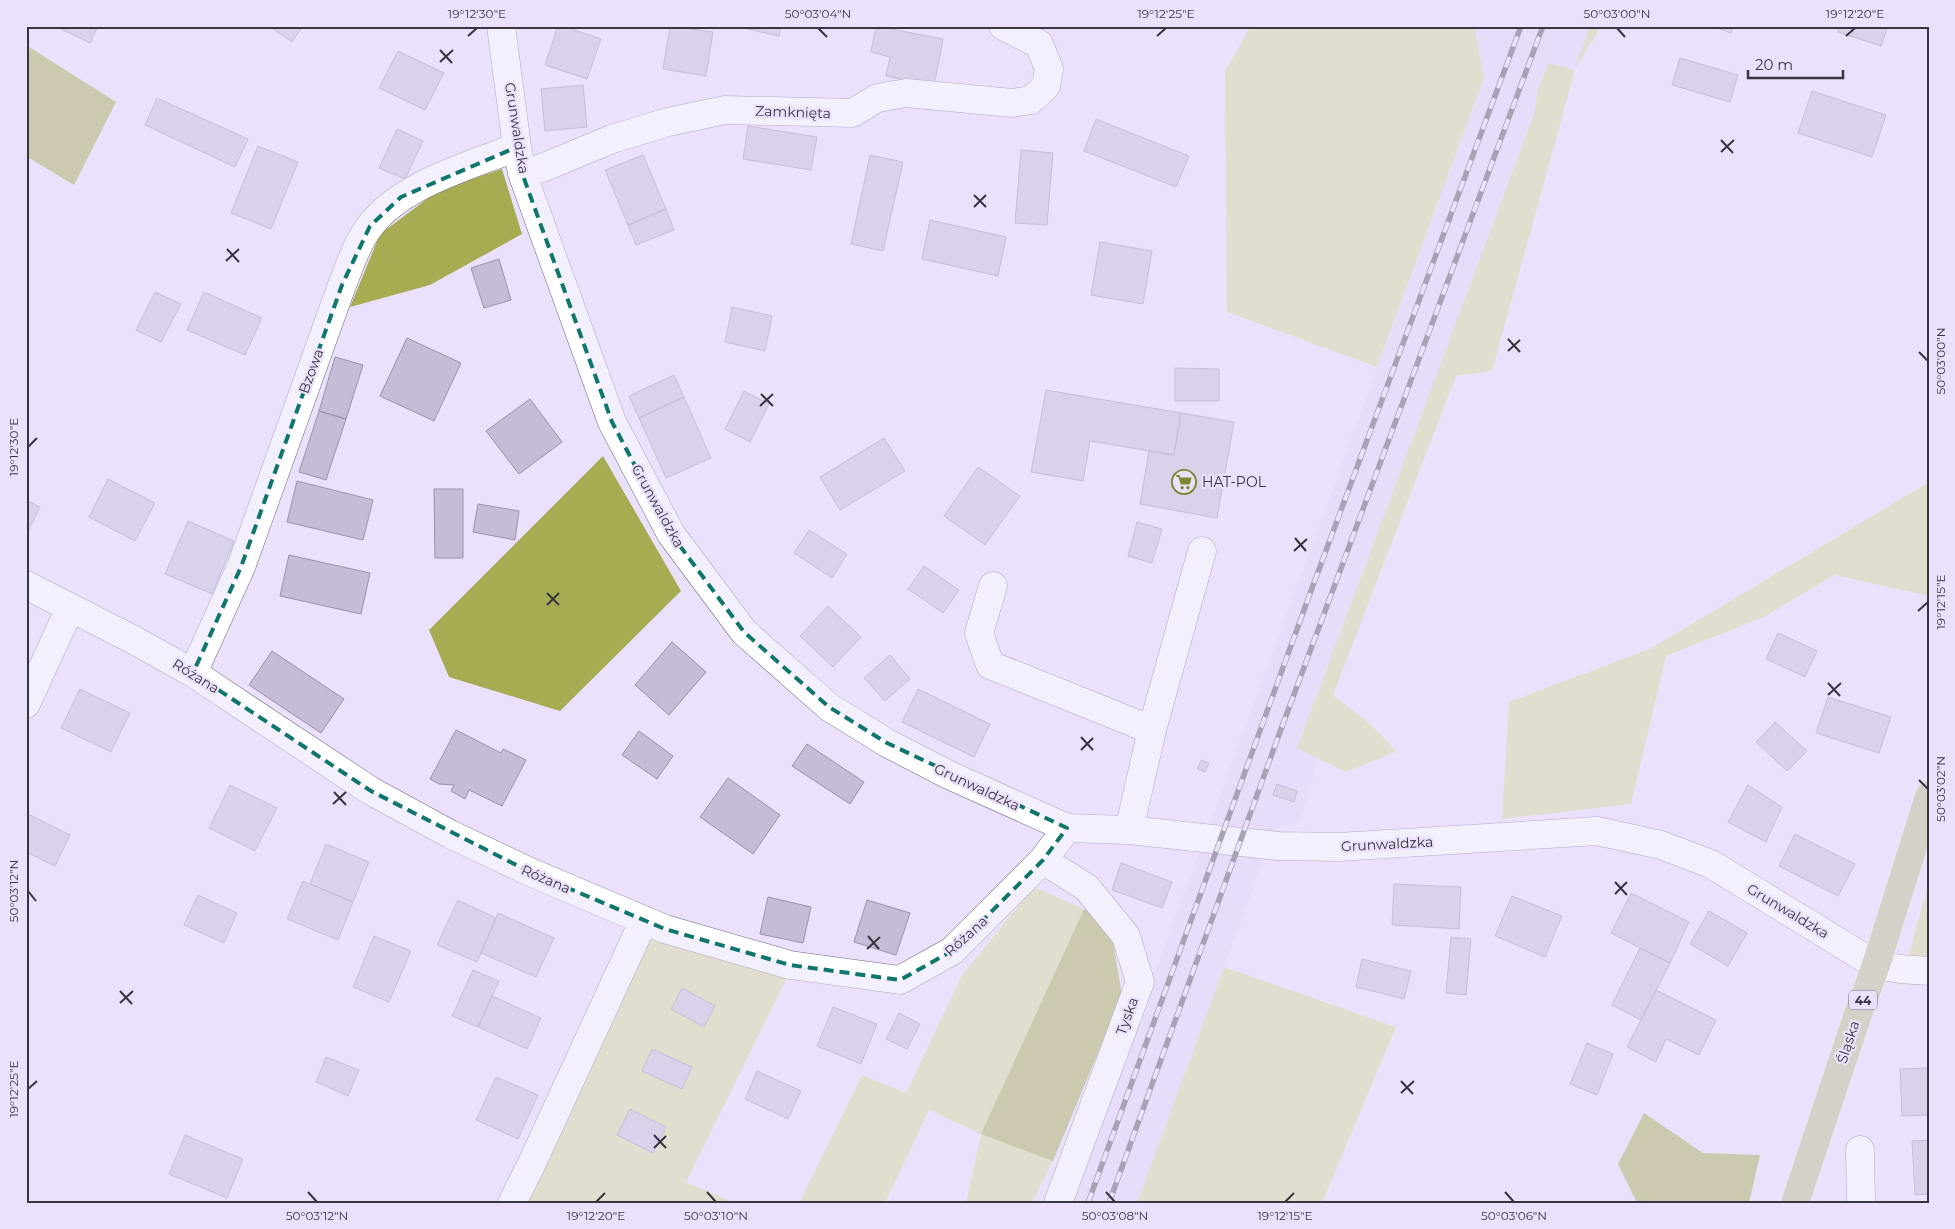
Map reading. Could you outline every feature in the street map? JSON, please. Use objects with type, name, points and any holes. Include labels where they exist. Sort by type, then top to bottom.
[{"type":"main road","name":"Śląska","points":[[1795,1203],[1856,1017],[1876,966],[1929,796]]},
{"type":"street","name":"Grunwaldzka","points":[[501,26],[516,147],[522,173],[612,422],[671,534],[744,632],[829,707],[887,743],[949,775],[1067,828],[1129,830],[1278,846],[1339,847],[1597,831],[1661,845],[1711,864],[1876,966]]},
{"type":"street","name":"Zamknięta","points":[[522,173],[542,168],[612,139],[668,122],[725,110],[853,114],[877,98],[906,93],[1012,103],[1031,100],[1046,86],[1049,69],[1039,44],[1002,26]]},
{"type":"street","name":"Bzowa","points":[[193,673],[242,568],[342,285],[355,253],[370,226],[401,197],[431,181],[516,147]]},
{"type":"street","points":[[1129,830],[1152,730],[1202,551]]},
{"type":"street","name":"Różana","points":[[26,585],[193,673],[371,791],[434,826],[530,872],[665,929],[790,965],[900,980],[952,952],[1043,860],[1067,828]]},
{"type":"street","points":[[993,586],[979,633],[990,665],[1152,730]]},
{"type":"street","points":[[26,704],[70,608]]},
{"type":"street","name":"Tyska","points":[[1043,860],[1087,888],[1126,936],[1140,982],[1058,1203]]},
{"type":"street","points":[[512,1203],[644,920]]},
{"type":"street","points":[[1876,966],[1929,971]]},
{"type":"street","points":[[1860,1150],[1860,1203]]},
{"type":"highlighted area","points":[[517,147],[522,173],[612,422],[671,534],[744,632],[829,707],[887,743],[1067,828],[1043,860],[952,951],[900,980],[790,965],[665,929],[530,872],[371,791],[193,673],[241,567],[342,285],[370,226],[401,197]]},
{"type":"shaded area","points":[[1477,26],[1590,26],[1575,70],[1548,64],[1538,90],[1534,113],[1297,748],[1318,758],[1300,823],[1276,826],[1137,1203],[1070,1203],[1484,78],[1475,30]]},
{"type":"green space","points":[[1251,26],[1477,26],[1475,30],[1484,78],[1377,367],[1227,312],[1225,71]]},
{"type":"green space","points":[[1590,26],[1601,26],[1575,70]]},
{"type":"green space","points":[[26,45],[116,102],[74,185],[26,156]]},
{"type":"green space","points":[[1548,63],[1575,70],[1492,371],[1456,376],[1333,695],[1374,728],[1396,752],[1346,772],[1297,748],[1534,114],[1538,90]]},
{"type":"green space","points":[[502,169],[522,234],[430,285],[350,307],[380,234],[439,190]]},
{"type":"green space","points":[[603,456],[681,591],[560,711],[449,677],[429,630]]},
{"type":"green space","points":[[1929,482],[1929,596],[1835,575],[1762,618],[1666,656],[1631,804],[1502,819],[1509,702],[1650,649]]},
{"type":"green space","points":[[1929,882],[1929,983],[1900,985]]},
{"type":"green space","points":[[1034,887],[1084,909],[982,1133],[1053,1161],[1032,1203],[966,1203],[981,1134],[929,1110],[885,1203],[799,1203],[862,1075],[906,1093],[962,975]]},
{"type":"green space","points":[[1084,909],[1103,918],[1113,941],[1122,995],[1053,1161],[981,1134]]},
{"type":"green space","points":[[647,938],[787,978],[686,1182],[735,1203],[517,1203]]},
{"type":"green space","points":[[1224,967],[1396,1027],[1322,1203],[1137,1203]]},
{"type":"green space","points":[[1644,1113],[1703,1153],[1760,1155],[1749,1203],[1637,1203],[1618,1164]]},
{"type":"building","points":[[55,26],[98,26],[90,43]]},
{"type":"building","points":[[269,26],[303,26],[292,42]]},
{"type":"building","points":[[558,26],[601,39],[587,79],[545,65]]},
{"type":"building","points":[[670,26],[713,32],[706,76],[663,69]]},
{"type":"building","points":[[734,26],[781,26],[779,36]]},
{"type":"building","points":[[876,26],[943,39],[934,86],[886,76],[890,57],[871,52]]},
{"type":"building","points":[[1711,26],[1733,26],[1731,33]]},
{"type":"building","points":[[1840,26],[1888,26],[1881,46],[1838,32]]},
{"type":"building","points":[[398,51],[444,73],[425,110],[379,88]]},
{"type":"building","points":[[1680,58],[1738,75],[1730,102],[1672,85]]},
{"type":"building","points":[[583,85],[587,127],[545,131],[541,89]]},
{"type":"building","points":[[1812,91],[1886,115],[1872,157],[1798,133]]},
{"type":"building","points":[[157,98],[248,139],[235,167],[145,125]]},
{"type":"building","points":[[1096,119],[1189,156],[1176,187],[1084,151]]},
{"type":"building","points":[[748,126],[817,137],[811,170],[743,159]]},
{"type":"building","points":[[397,129],[423,141],[405,179],[379,168]]},
{"type":"building","points":[[258,146],[298,162],[271,229],[231,213]]},
{"type":"building","points":[[1021,150],[1053,153],[1047,225],[1015,223]]},
{"type":"building","points":[[643,155],[666,209],[628,225],[605,170]]},
{"type":"building","points":[[870,155],[903,162],[883,251],[851,244]]},
{"type":"building","points":[[666,209],[674,230],[636,245],[628,225]]},
{"type":"building","points":[[930,220],[1006,237],[998,276],[922,259]]},
{"type":"building","points":[[1100,242],[1152,251],[1143,304],[1091,295]]},
{"type":"building","points":[[499,259],[511,300],[484,308],[471,268]]},
{"type":"building","points":[[155,292],[181,304],[161,342],[136,330]]},
{"type":"building","points":[[204,292],[262,318],[245,355],[187,330]]},
{"type":"building","points":[[732,307],[772,316],[765,351],[725,342]]},
{"type":"building","points":[[407,338],[461,363],[434,421],[380,396]]},
{"type":"building","points":[[335,357],[363,365],[346,419],[319,411]]},
{"type":"building","points":[[1175,368],[1219,369],[1219,401],[1175,401]]},
{"type":"building","points":[[674,375],[684,397],[639,418],[629,396]]},
{"type":"building","points":[[1046,390],[1181,413],[1174,455],[1090,441],[1083,481],[1031,472]]},
{"type":"building","points":[[744,391],[769,404],[750,442],[725,429]]},
{"type":"building","points":[[684,397],[711,458],[666,478],[639,418]]},
{"type":"building","points":[[530,399],[562,442],[519,474],[486,431]]},
{"type":"building","points":[[319,411],[346,419],[326,480],[299,472]]},
{"type":"building","points":[[1181,413],[1234,422],[1217,518],[1140,504],[1149,451],[1174,455]]},
{"type":"building","points":[[884,438],[905,471],[840,510],[820,477]]},
{"type":"building","points":[[978,467],[1020,496],[985,545],[944,516]]},
{"type":"building","points":[[108,479],[155,503],[135,541],[89,517]]},
{"type":"building","points":[[297,481],[373,500],[363,540],[287,522]]},
{"type":"building","points":[[434,489],[463,489],[463,558],[435,558]]},
{"type":"building","points":[[26,500],[40,507],[26,535]]},
{"type":"building","points":[[478,504],[519,511],[515,540],[473,532]]},
{"type":"building","points":[[188,521],[234,541],[212,594],[165,574]]},
{"type":"building","points":[[1137,522],[1162,529],[1152,563],[1128,556]]},
{"type":"building","points":[[809,530],[847,554],[832,578],[794,553]]},
{"type":"building","points":[[289,555],[370,573],[361,614],[280,596]]},
{"type":"building","points":[[924,566],[959,590],[943,613],[908,589]]},
{"type":"building","points":[[828,606],[861,637],[833,667],[800,636]]},
{"type":"building","points":[[1778,633],[1817,651],[1805,677],[1766,659]]},
{"type":"building","points":[[672,642],[706,672],[669,715],[635,685]]},
{"type":"building","points":[[272,651],[344,699],[321,733],[249,685]]},
{"type":"building","points":[[890,655],[910,679],[885,701],[864,678]]},
{"type":"building","points":[[80,689],[130,713],[111,752],[61,728]]},
{"type":"building","points":[[918,689],[990,724],[974,757],[902,722]]},
{"type":"building","points":[[1828,697],[1891,717],[1879,753],[1816,733]]},
{"type":"building","points":[[1775,722],[1807,751],[1787,771],[1756,742]]},
{"type":"building","points":[[456,730],[501,753],[503,749],[526,760],[502,806],[469,790],[465,799],[451,791],[454,785],[439,784],[430,779]]},
{"type":"building","points":[[639,731],[673,756],[657,779],[622,755]]},
{"type":"building","points":[[807,744],[864,782],[850,804],[792,766]]},
{"type":"building","points":[[1201,760],[1209,763],[1205,772],[1197,769]]},
{"type":"building","points":[[728,778],[780,815],[753,854],[700,817]]},
{"type":"building","points":[[1277,784],[1297,791],[1294,802],[1273,795]]},
{"type":"building","points":[[230,785],[277,808],[255,851],[209,828]]},
{"type":"building","points":[[1748,785],[1782,807],[1766,842],[1728,822]]},
{"type":"building","points":[[26,813],[70,835],[55,866],[26,852]]},
{"type":"building","points":[[1795,834],[1855,864],[1838,896],[1779,866]]},
{"type":"building","points":[[326,844],[369,862],[353,902],[310,884]]},
{"type":"building","points":[[1121,863],[1172,882],[1162,908],[1112,890]]},
{"type":"building","points":[[303,881],[353,902],[338,940],[287,919]]},
{"type":"building","points":[[1394,884],[1461,887],[1459,929],[1392,925]]},
{"type":"building","points":[[1631,893],[1689,922],[1670,963],[1611,933]]},
{"type":"building","points":[[198,895],[237,913],[224,943],[184,925]]},
{"type":"building","points":[[1512,896],[1562,916],[1545,957],[1495,936]]},
{"type":"building","points":[[768,897],[811,907],[803,943],[760,934]]},
{"type":"building","points":[[458,900],[496,918],[477,962],[437,945]]},
{"type":"building","points":[[867,900],[910,913],[896,955],[854,942]]},
{"type":"building","points":[[1709,911],[1747,933],[1728,966],[1690,944]]},
{"type":"building","points":[[498,913],[554,938],[536,977],[481,953]]},
{"type":"building","points":[[374,936],[411,951],[389,1002],[353,987]]},
{"type":"building","points":[[1451,937],[1471,939],[1466,995],[1446,993]]},
{"type":"building","points":[[1640,948],[1670,963],[1641,1020],[1612,1005]]},
{"type":"building","points":[[1362,959],[1411,971],[1404,999],[1356,987]]},
{"type":"building","points":[[473,970],[499,981],[478,1027],[452,1016]]},
{"type":"building","points":[[682,988],[715,1006],[704,1027],[671,1009]]},
{"type":"building","points":[[1656,990],[1716,1020],[1699,1055],[1666,1039],[1656,1062],[1627,1047]]},
{"type":"building","points":[[492,996],[541,1018],[527,1049],[478,1027]]},
{"type":"building","points":[[833,1007],[877,1024],[861,1064],[817,1046]]},
{"type":"building","points":[[899,1013],[920,1024],[907,1049],[886,1039]]},
{"type":"building","points":[[1587,1043],[1613,1054],[1597,1095],[1570,1084]]},
{"type":"building","points":[[652,1049],[692,1067],[682,1089],[642,1071]]},
{"type":"building","points":[[326,1057],[359,1070],[348,1096],[316,1082]]},
{"type":"building","points":[[1929,1068],[1929,1115],[1902,1116],[1900,1069]]},
{"type":"building","points":[[757,1071],[801,1091],[788,1119],[745,1099]]},
{"type":"building","points":[[496,1077],[538,1095],[518,1139],[476,1120]]},
{"type":"building","points":[[630,1109],[666,1127],[653,1153],[617,1135]]},
{"type":"building","points":[[185,1135],[243,1159],[227,1198],[169,1174]]},
{"type":"building","points":[[1929,1140],[1929,1194],[1915,1195],[1912,1141]]},
{"type":"railway","points":[[1088,1203],[1308,599],[1521,26]]},
{"type":"railway","points":[[1109,1203],[1277,740],[1543,26]]},
{"type":"place","name":"HAT-POL","points":[[1184,482]]}]
